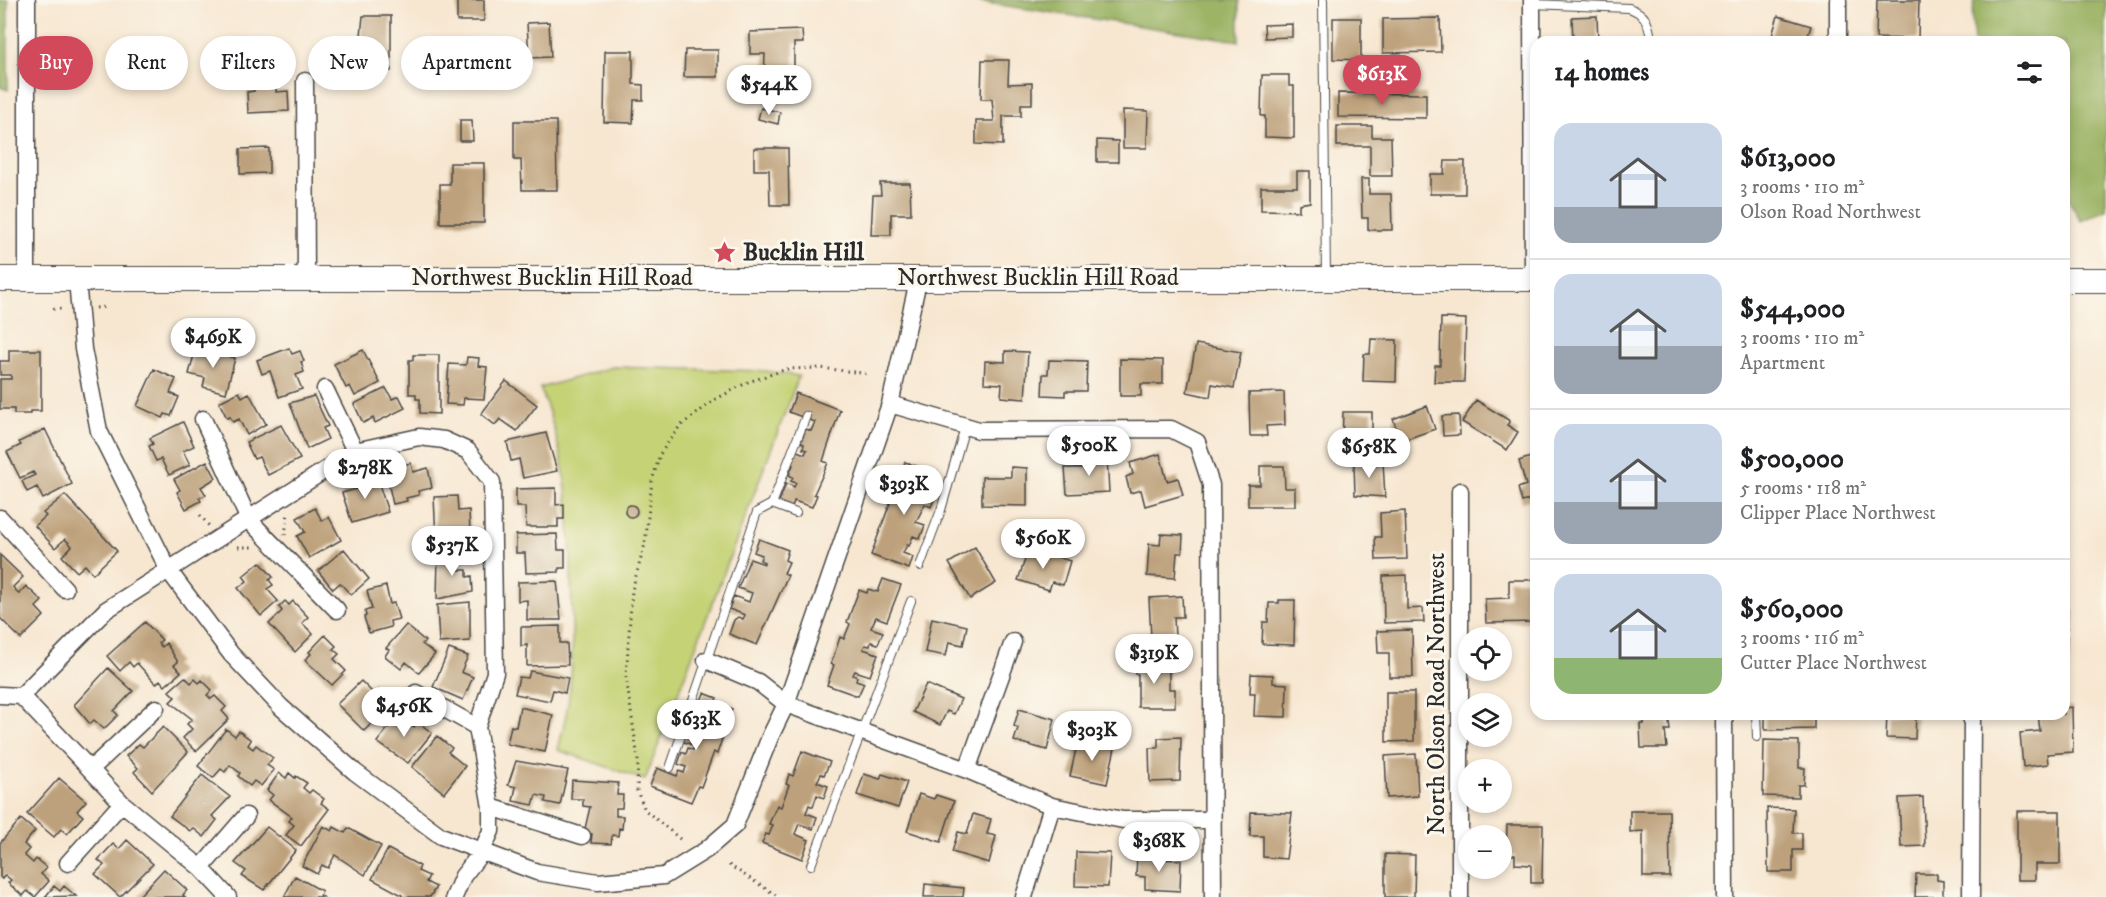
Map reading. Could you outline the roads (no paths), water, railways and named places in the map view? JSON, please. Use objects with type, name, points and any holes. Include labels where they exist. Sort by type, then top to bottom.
[{"type":"main road","name":"Northwest Bucklin Hill Road","points":[[0,279],[306,277],[1530,279]]},
{"type":"main road","points":[[2070,280],[2106,280]]},
{"type":"street","points":[[27,0],[27,279]]},
{"type":"street","points":[[1838,0],[1838,36]]},
{"type":"street","points":[[1532,2],[1532,36]]},
{"type":"street","points":[[305,81],[306,277]]},
{"type":"street","points":[[77,279],[83,349],[99,431],[169,571],[231,654],[281,707],[355,772],[441,836],[537,872],[598,882],[664,876],[706,850],[735,825],[770,737],[786,704],[890,404],[919,277]]},
{"type":"street","points":[[325,388],[355,450]]},
{"type":"street","points":[[890,404],[979,430],[1171,429],[1197,442],[1210,485],[1213,897]]},
{"type":"street","points":[[202,419],[249,520],[337,610]]},
{"type":"street","points":[[21,696],[106,610],[355,450],[419,437],[444,440],[468,451],[492,482],[495,673],[477,727],[491,807],[491,831],[481,852],[463,876],[454,897]]},
{"type":"street","name":"North Olson Road Northwest","points":[[1460,491],[1461,897]]},
{"type":"street","points":[[0,518],[65,589]]},
{"type":"street","points":[[967,770],[1013,642]]},
{"type":"street","points":[[706,660],[758,682],[786,704],[967,770],[1053,806],[1123,820],[1213,820]]},
{"type":"street","points":[[416,693],[477,727]]},
{"type":"street","points":[[0,695],[21,696],[122,803],[201,868],[225,896]]},
{"type":"street","points":[[91,769],[156,708]]},
{"type":"street","points":[[1724,720],[1725,897]]},
{"type":"street","points":[[1971,897],[1972,720]]},
{"type":"street","points":[[68,863],[122,803]]},
{"type":"street","points":[[1024,897],[1053,806]]},
{"type":"street","points":[[491,807],[582,836]]},
{"type":"street","points":[[201,868],[246,816]]},
{"type":"lane","points":[[1323,0],[1326,278]]},
{"type":"lane","points":[[1532,2],[1629,8],[1642,12],[1648,22],[1651,36]]},
{"type":"lane","points":[[670,768],[757,512],[772,504],[806,416]]},
{"type":"lane","points":[[920,566],[941,510],[965,427]]},
{"type":"lane","points":[[772,504],[796,513]]},
{"type":"lane","points":[[811,866],[911,601]]},
{"type":"lane","points":[[1756,720],[1757,737]]},
{"type":"place","name":"Bucklin Hill","points":[[725,252]]}]
